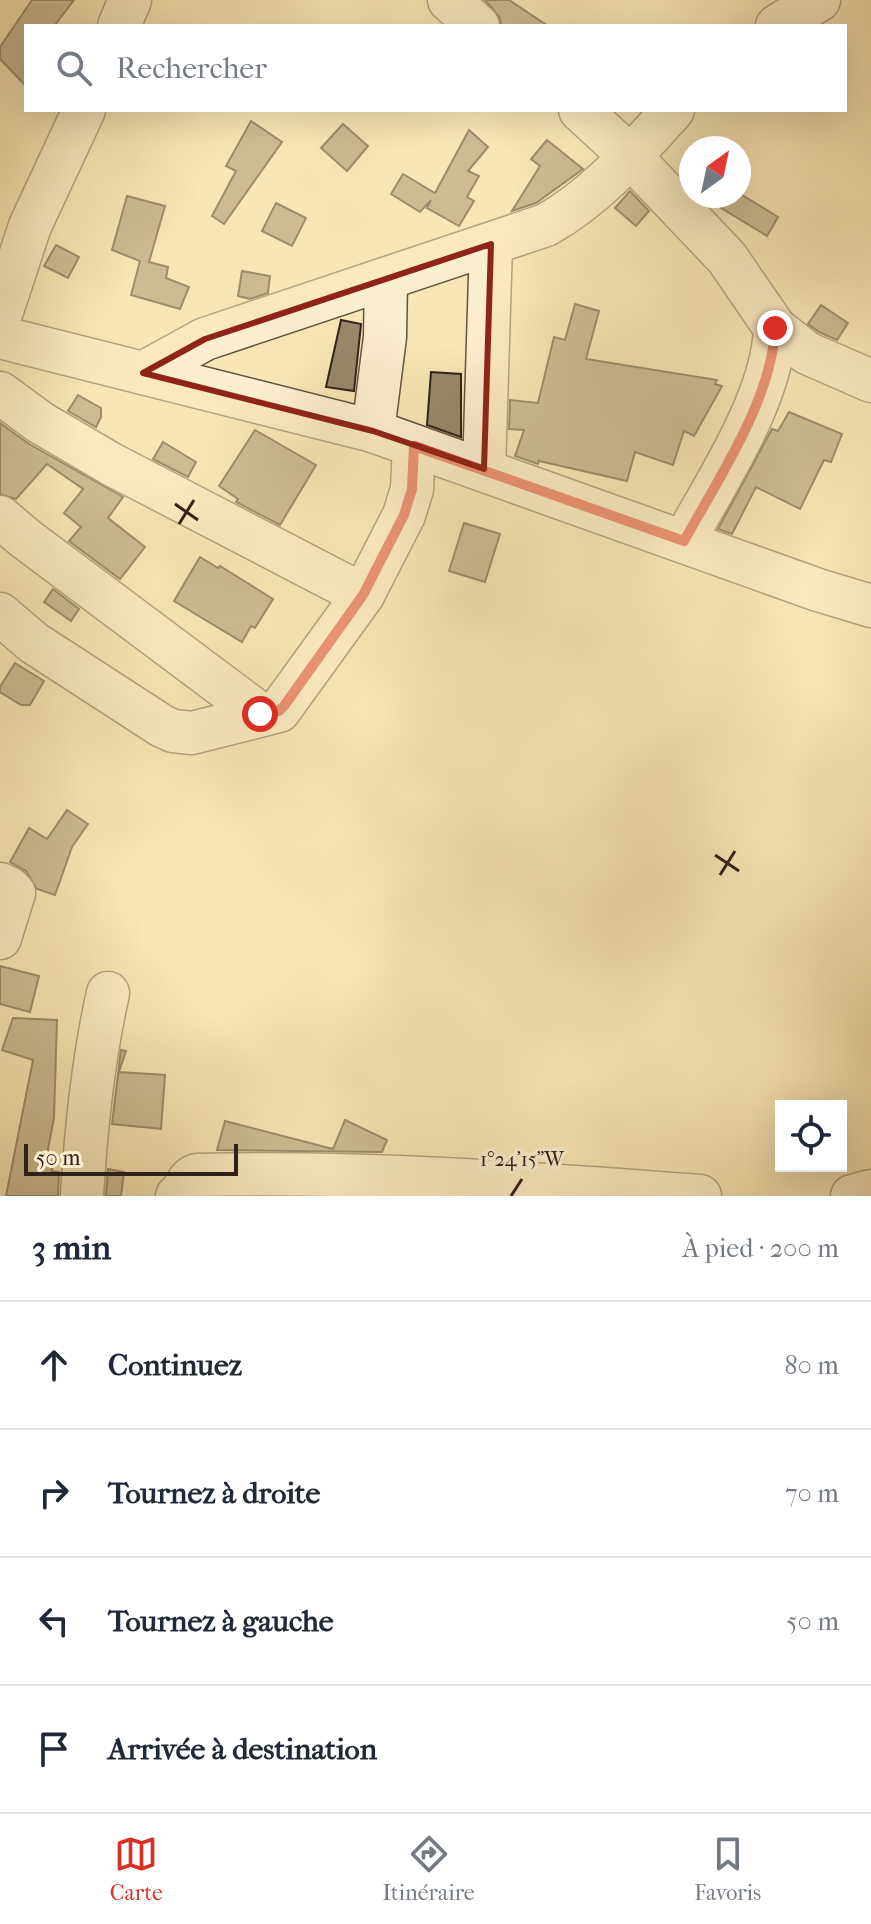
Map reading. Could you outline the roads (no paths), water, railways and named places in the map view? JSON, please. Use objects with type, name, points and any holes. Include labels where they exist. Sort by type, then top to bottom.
[{"type":"street","points":[[120,24],[130,0]]},
{"type":"street","points":[[449,0],[476,24]]},
{"type":"street","points":[[780,24],[819,0]]},
{"type":"street","points":[[0,317],[30,226],[83,112]]},
{"type":"street","points":[[582,112],[631,157],[727,258],[775,328],[807,353],[871,381]]},
{"type":"street","points":[[143,373],[205,339],[546,225],[567,213],[631,157],[671,112]]},
{"type":"street","points":[[484,469],[491,244]]},
{"type":"street","points":[[373,431],[385,337],[386,280]]},
{"type":"street","points":[[684,541],[741,436],[765,382],[775,328]]},
{"type":"street","points":[[0,337],[373,431],[818,590],[871,606]]},
{"type":"street","points":[[0,393],[41,423],[111,464],[363,595]]},
{"type":"street","points":[[0,614],[34,643],[173,731],[192,733],[279,711],[363,595],[404,515],[412,489],[414,446]]},
{"type":"street","points":[[0,517],[260,714]]},
{"type":"street","points":[[0,884],[14,893],[0,938]]},
{"type":"street","points":[[82,1196],[95,1053],[108,993]]},
{"type":"street","points":[[177,1196],[193,1176],[262,1185],[419,1186],[700,1196]]},
{"type":"street","points":[[852,1196],[871,1191]]}]
